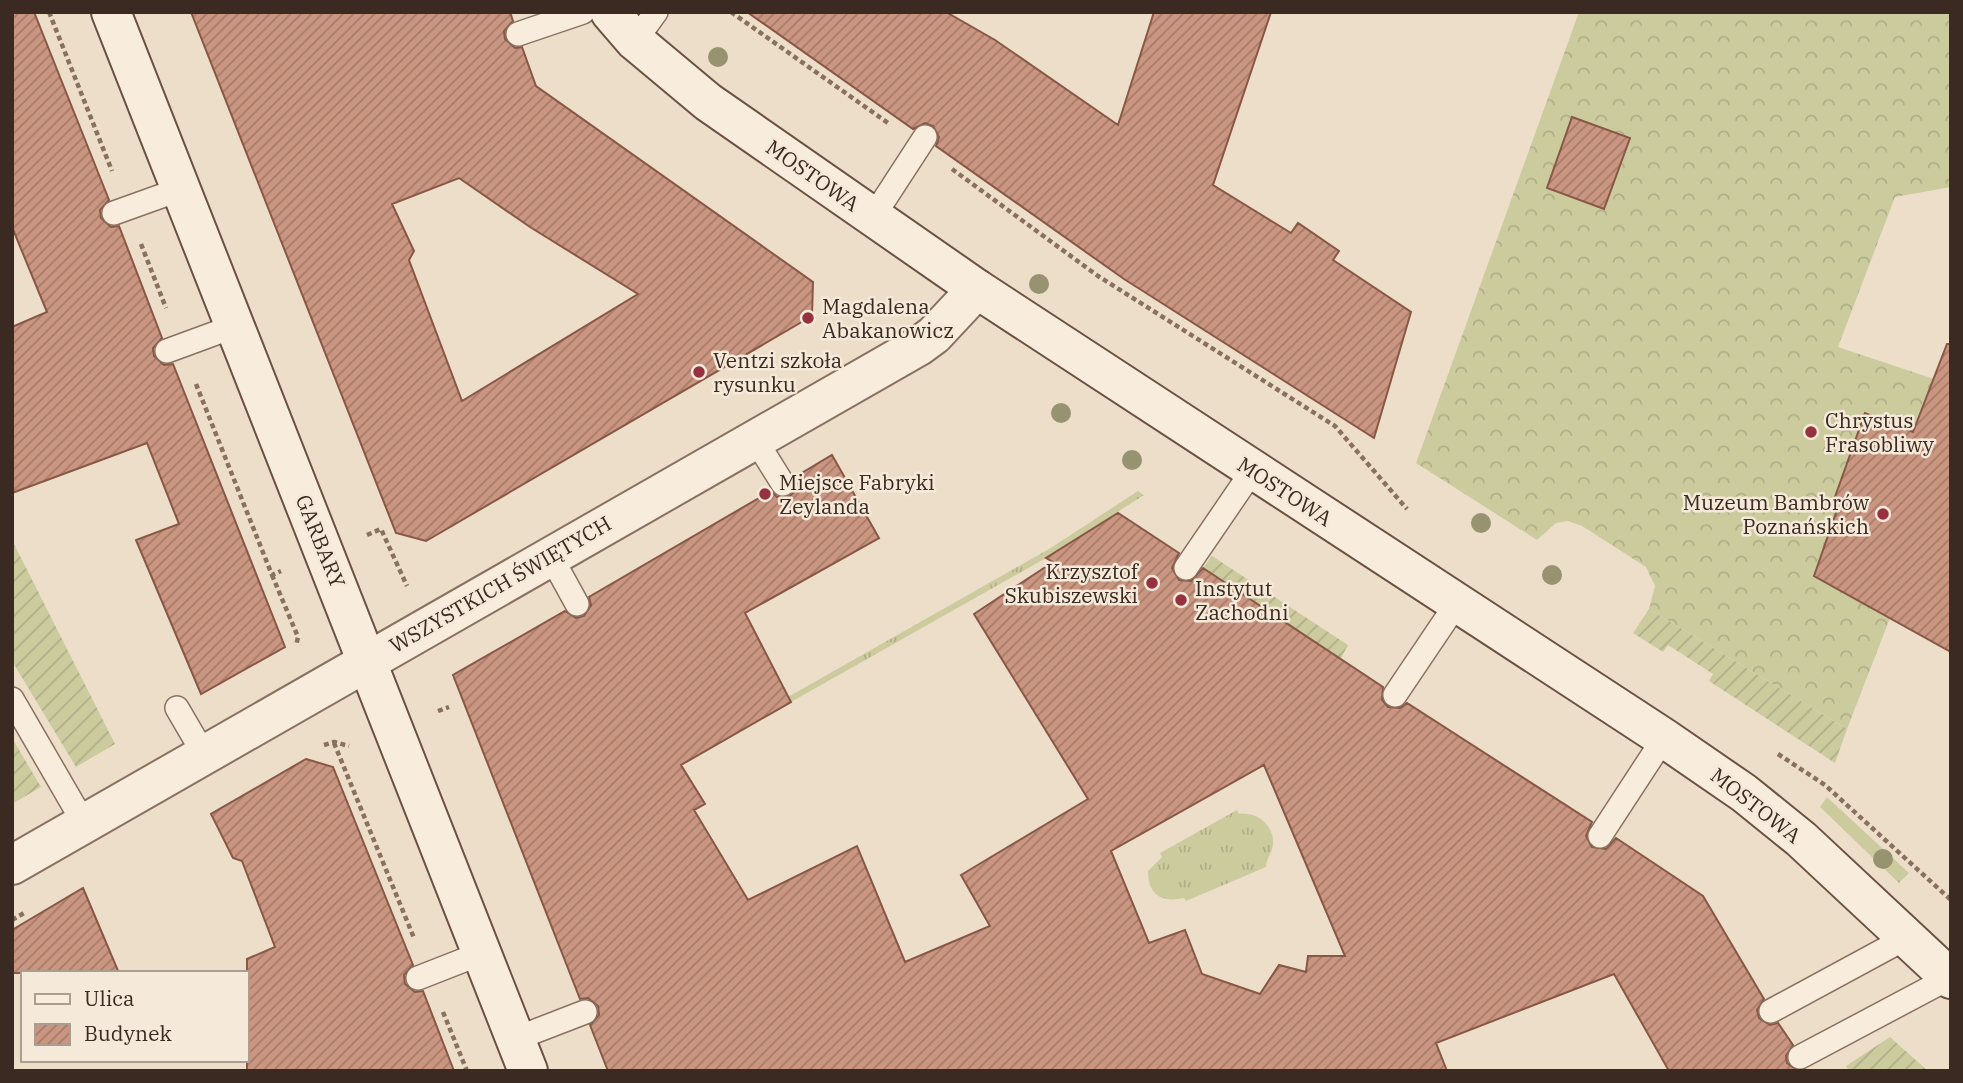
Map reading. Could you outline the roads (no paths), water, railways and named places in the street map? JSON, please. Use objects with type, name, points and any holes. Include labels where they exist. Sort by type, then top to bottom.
[{"type":"street","name":"GARBARY","points":[[111,12],[522,1055]]},
{"type":"street","name":"MOSTOWA","points":[[610,12],[645,27],[708,102],[977,289],[1744,793],[1801,839],[1950,979]]},
{"type":"street","name":"WSZYSTKICH ŚWIĘTYCH","points":[[12,865],[927,341],[977,289]]},
{"type":"lane","points":[[518,34],[583,12]]},
{"type":"lane","points":[[873,217],[922,141]]},
{"type":"lane","points":[[114,213],[181,189]]},
{"type":"lane","points":[[167,351],[235,326]]},
{"type":"lane","points":[[755,439],[783,484]]},
{"type":"lane","points":[[1186,568],[1253,470]]},
{"type":"lane","points":[[550,555],[577,604]]},
{"type":"lane","points":[[1395,695],[1457,603]]},
{"type":"lane","points":[[12,699],[85,825]]},
{"type":"lane","points":[[177,708],[205,756]]},
{"type":"lane","points":[[1600,836],[1664,738]]},
{"type":"lane","points":[[1771,1011],[1906,938]]},
{"type":"lane","points":[[423,976],[482,953]]},
{"type":"lane","points":[[1800,1057],[1950,979]]},
{"type":"lane","points":[[522,1055],[585,1012]]},
{"type":"place","name":"Magdalena Abakanowicz","points":[[808,318]]},
{"type":"place","name":"Ventzi szkoła rysunku","points":[[699,372]]},
{"type":"place","name":"Chrystus Frasobliwy","points":[[1811,432]]},
{"type":"place","name":"Miejsce Fabryki Zeylanda","points":[[765,494]]},
{"type":"place","name":"Muzeum Bambrów Poznańskich","points":[[1883,514]]},
{"type":"place","name":"Krzysztof Skubiszewski","points":[[1152,583]]},
{"type":"place","name":"Instytut Zachodni","points":[[1181,600]]}]
